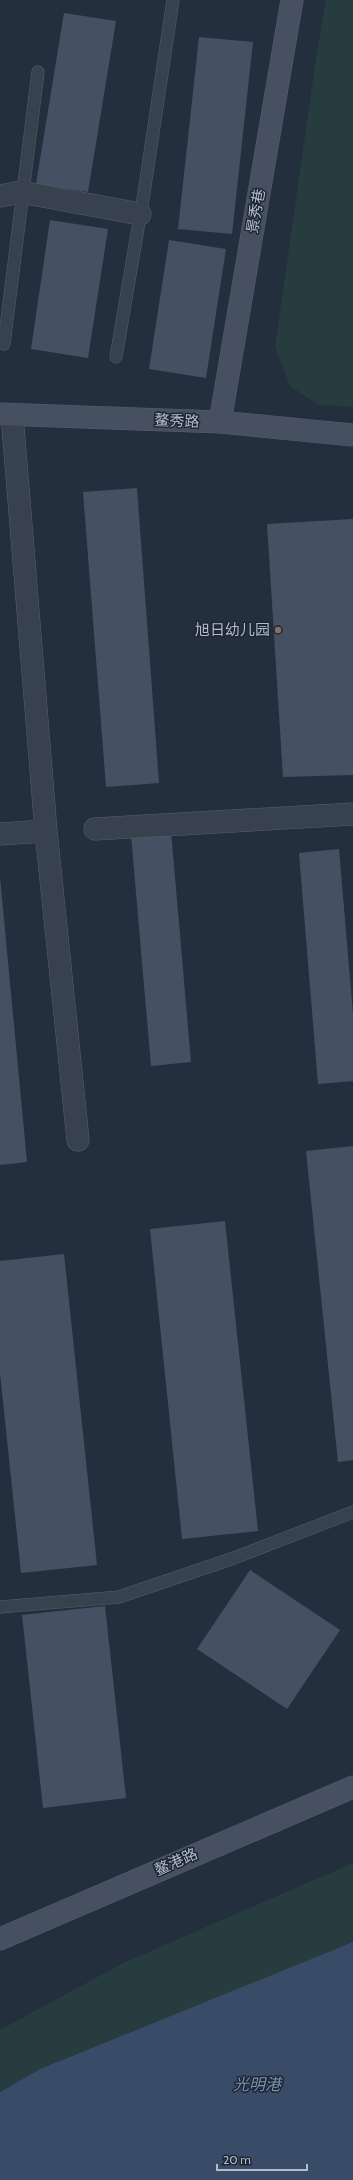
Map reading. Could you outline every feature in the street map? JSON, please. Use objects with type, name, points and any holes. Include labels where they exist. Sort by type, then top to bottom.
[{"type":"street","name":"景秀巷","points":[[220,422],[292,0]]},
{"type":"street","points":[[0,196],[21,192],[140,214]]},
{"type":"street","points":[[6,414],[46,831],[78,1140]]},
{"type":"street","name":"鳌秀路","points":[[6,414],[220,422],[353,435]]},
{"type":"street","points":[[95,829],[353,814]]},
{"type":"street","points":[[0,834],[46,831]]},
{"type":"street","name":"鳌港路","points":[[0,1939],[353,1787]]},
{"type":"lane","points":[[116,357],[173,0]]},
{"type":"lane","points":[[4,344],[21,192],[38,72]]},
{"type":"lane","points":[[0,1607],[119,1597],[234,1558],[353,1512]]},
{"type":"green space","points":[[326,0],[353,0],[353,407],[319,405],[290,386],[275,347],[317,51]]},
{"type":"green space","points":[[353,1863],[353,1942],[40,2069],[0,2092],[0,2030],[123,1963]]},
{"type":"water","name":"光明港","points":[[353,1942],[353,2180],[0,2180],[0,2092],[40,2069]]},
{"type":"building","points":[[64,13],[116,21],[88,192],[36,184]]},
{"type":"building","points":[[199,37],[253,42],[232,234],[178,229]]},
{"type":"building","points":[[50,220],[108,229],[88,358],[31,349]]},
{"type":"building","points":[[169,240],[226,249],[206,378],[149,369]]},
{"type":"building","points":[[137,488],[159,783],[106,787],[83,492]]},
{"type":"building","points":[[353,519],[353,775],[283,777],[267,524]]},
{"type":"building","points":[[171,831],[191,1062],[151,1066],[131,835]]},
{"type":"building","points":[[339,849],[353,1014],[353,1081],[318,1084],[299,853]]},
{"type":"building","points":[[0,877],[27,1162],[0,1165]]},
{"type":"building","points":[[353,1146],[353,1460],[338,1462],[306,1151]]},
{"type":"building","points":[[225,1221],[258,1531],[182,1539],[150,1229]]},
{"type":"building","points":[[64,1254],[97,1565],[21,1573],[0,1373],[0,1261]]},
{"type":"building","points":[[250,1570],[340,1630],[287,1709],[197,1649]]},
{"type":"building","points":[[105,1606],[126,1798],[43,1808],[22,1615]]},
{"type":"place","name":"旭日幼儿园","points":[[278,630]]}]
